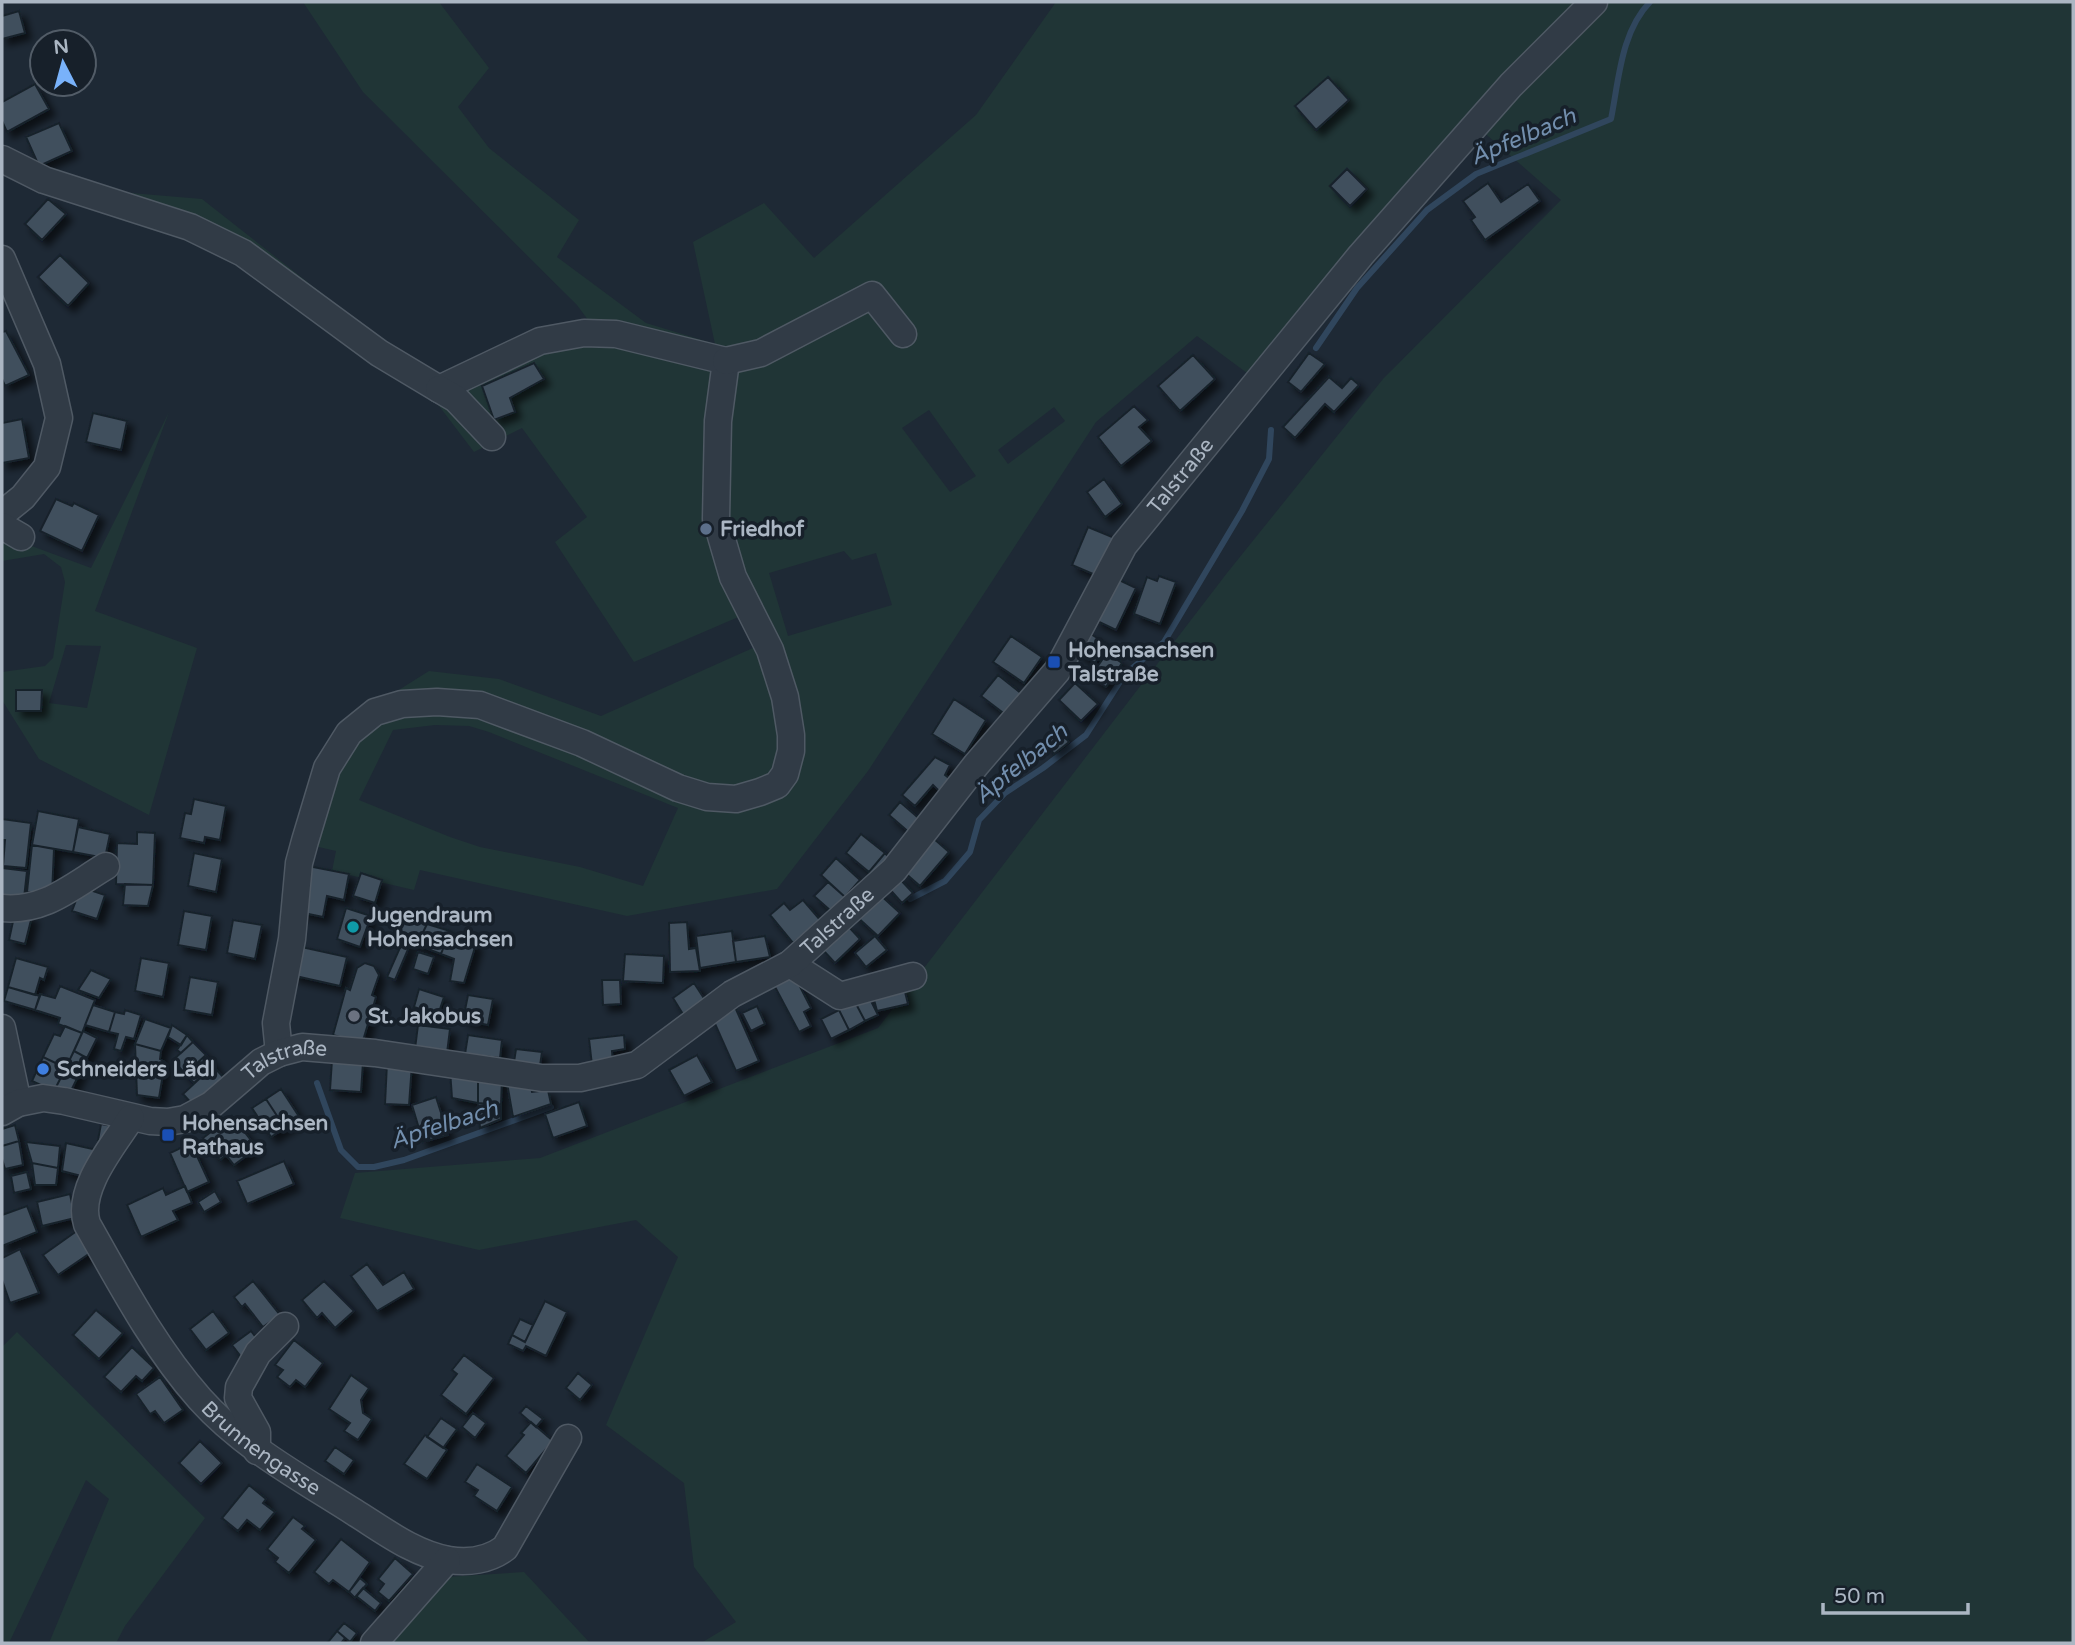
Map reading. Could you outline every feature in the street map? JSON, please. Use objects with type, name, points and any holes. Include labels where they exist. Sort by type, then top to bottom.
[{"type":"street","name":"Talstraße","points":[[10,1108],[32,1099],[54,1100],[131,1118],[168,1122],[185,1119],[199,1114],[261,1062],[279,1053],[302,1047],[375,1053],[542,1078],[580,1078],[637,1065],[732,994],[790,964],[894,870],[976,765],[1057,671],[1124,545],[1361,255],[1511,85],[1594,2]]},
{"type":"street","points":[[2,159],[44,180],[190,227],[243,253],[379,353],[456,399],[492,437]]},
{"type":"street","points":[[2,259],[11,304],[47,364],[59,418],[47,467],[23,497],[2,514]]},
{"type":"street","points":[[439,389],[540,341],[584,333],[616,334],[726,361],[761,353],[872,295],[903,334]]},
{"type":"street","points":[[279,1053],[276,1023],[292,939],[299,863],[305,841],[327,768],[349,733],[375,712],[437,702],[480,705],[582,743],[678,788],[707,797],[736,799],[760,792],[777,785],[785,774],[791,751],[791,735],[785,697],[770,650],[733,577],[716,519],[718,421],[726,361]]},
{"type":"street","points":[[2,908],[21,910],[38,906],[106,866]]},
{"type":"street","name":"Talstraße","points":[[790,964],[840,996],[913,976]]},
{"type":"street","points":[[2,1028],[10,1108]]},
{"type":"street","name":"Brunnengasse","points":[[131,1118],[96,1169],[86,1204],[87,1224],[140,1316],[190,1387],[257,1451],[411,1547],[447,1560],[468,1561],[496,1554],[505,1548],[568,1438]]},
{"type":"street","points":[[257,1451],[257,1432],[238,1398],[239,1387],[258,1353],[285,1326]]},
{"type":"street","points":[[374,1643],[447,1560]]},
{"type":"green space","points":[[303,2],[439,2],[489,68],[458,107],[489,148],[579,220],[557,257],[646,323],[715,344],[693,242],[764,203],[814,258],[976,115],[1056,2],[2073,2],[2073,1643],[701,1643],[736,1622],[694,1567],[684,1483],[606,1425],[678,1257],[636,1220],[479,1250],[340,1218],[355,1173],[540,1158],[878,1028],[1227,573],[1383,379],[1561,200],[1472,122],[1247,373],[1197,336],[1096,422],[868,771],[777,889],[627,916],[420,870],[414,890],[332,871],[336,851],[293,841],[378,703],[429,671],[499,679],[601,716],[755,647],[743,615],[634,662],[555,542],[587,517],[522,428],[474,452],[436,402],[540,347],[605,343],[577,305],[363,92]],"holes":[[[1054,407],[1065,421],[1008,464],[998,450]],[[929,410],[976,476],[950,492],[902,428]],[[844,551],[852,560],[876,553],[892,605],[788,636],[769,573]],[[435,725],[469,726],[678,808],[643,886],[580,867],[480,847],[359,800],[393,730]]]},
{"type":"green space","points":[[131,193],[202,199],[381,340],[133,200]]},
{"type":"green space","points":[[169,412],[95,611],[197,648],[149,815],[39,759],[2,700],[2,672],[45,666],[53,658],[65,582],[61,567],[44,554],[2,561],[2,535],[91,568]],"holes":[[[66,645],[101,646],[87,708],[49,703]]]},
{"type":"green space","points":[[17,1332],[205,1518],[125,1626],[116,1643],[49,1643],[109,1499],[86,1480],[9,1643],[2,1643],[2,1347]]},
{"type":"green space","points":[[524,1572],[590,1643],[387,1643],[446,1577]]},
{"type":"building","points":[[19,11],[25,33],[2,39],[2,16]]},
{"type":"building","points":[[1328,77],[1349,100],[1316,130],[1295,106]]},
{"type":"building","points":[[28,88],[28,98],[43,98],[49,109],[7,132],[2,121],[2,102]]},
{"type":"building","points":[[59,123],[72,151],[39,166],[26,137]]},
{"type":"building","points":[[1347,169],[1367,189],[1350,206],[1330,186]]},
{"type":"building","points":[[1488,183],[1501,202],[1528,184],[1540,201],[1485,240],[1471,220],[1475,217],[1463,201]]},
{"type":"building","points":[[48,199],[66,214],[42,240],[25,224]]},
{"type":"building","points":[[60,255],[89,283],[68,306],[38,277]]},
{"type":"building","points":[[6,331],[29,375],[5,386],[2,379],[2,332]]},
{"type":"building","points":[[1309,353],[1325,364],[1301,392],[1288,382]]},
{"type":"building","points":[[1193,355],[1215,379],[1180,411],[1158,386]]},
{"type":"building","points":[[534,363],[544,379],[510,398],[515,412],[494,420],[482,386]]},
{"type":"building","points":[[1329,377],[1342,388],[1351,378],[1359,385],[1334,412],[1325,404],[1295,438],[1283,427]]},
{"type":"building","points":[[1134,406],[1148,420],[1139,427],[1152,441],[1121,466],[1098,437]]},
{"type":"building","points":[[93,413],[127,421],[121,450],[86,442]]},
{"type":"building","points":[[22,419],[29,458],[2,463],[2,423]]},
{"type":"building","points":[[1104,479],[1122,504],[1105,517],[1087,492]]},
{"type":"building","points":[[56,499],[72,506],[74,503],[99,515],[82,551],[40,531]]},
{"type":"building","points":[[1088,527],[1117,539],[1100,577],[1072,565]]},
{"type":"building","points":[[1159,576],[1176,582],[1160,624],[1134,614],[1147,577],[1157,581]]},
{"type":"building","points":[[1115,578],[1136,588],[1116,630],[1095,620]]},
{"type":"building","points":[[1089,633],[1107,644],[1095,663],[1077,653]]},
{"type":"building","points":[[1011,636],[1042,657],[1024,683],[993,662]]},
{"type":"building","points":[[1107,653],[1122,663],[1106,687],[1090,677]]},
{"type":"building","points":[[998,675],[1022,694],[1006,715],[981,696]]},
{"type":"building","points":[[1075,683],[1098,704],[1081,721],[1059,700]]},
{"type":"building","points":[[16,690],[42,690],[41,711],[16,711]]},
{"type":"building","points":[[954,699],[986,720],[965,754],[932,734]]},
{"type":"building","points":[[1058,729],[1069,742],[1054,754],[1044,740]]},
{"type":"building","points":[[935,757],[950,765],[945,775],[955,783],[942,794],[933,785],[915,806],[902,795]]},
{"type":"building","points":[[194,799],[226,806],[220,840],[205,837],[204,843],[180,838],[185,813],[191,814]]},
{"type":"building","points":[[900,802],[922,821],[911,834],[889,815]]},
{"type":"building","points":[[38,811],[79,819],[73,852],[32,845]]},
{"type":"building","points":[[2,819],[31,823],[26,868],[3,866],[5,840],[2,840]]},
{"type":"building","points":[[78,827],[110,834],[105,858],[73,852]]},
{"type":"building","points":[[137,832],[155,833],[153,885],[116,884],[117,843],[137,844]]},
{"type":"building","points":[[861,834],[885,853],[869,872],[846,853]]},
{"type":"building","points":[[933,838],[949,852],[920,886],[904,872]]},
{"type":"building","points":[[32,845],[54,849],[52,894],[27,892]]},
{"type":"building","points":[[194,853],[222,859],[216,892],[188,886]]},
{"type":"building","points":[[885,853],[892,861],[878,878],[869,872]]},
{"type":"building","points":[[836,858],[860,880],[845,897],[821,875]]},
{"type":"building","points":[[308,866],[349,874],[344,900],[327,896],[323,917],[299,912]]},
{"type":"building","points":[[2,868],[27,871],[24,898],[2,896]]},
{"type":"building","points":[[361,873],[382,880],[375,903],[353,896]]},
{"type":"building","points":[[897,876],[913,893],[902,903],[886,885]]},
{"type":"building","points":[[828,882],[845,897],[831,911],[814,896]]},
{"type":"building","points":[[125,884],[153,885],[148,906],[123,905]]},
{"type":"building","points":[[81,887],[105,895],[97,919],[72,911]]},
{"type":"building","points":[[877,892],[900,913],[878,936],[855,915]]},
{"type":"building","points":[[803,900],[821,921],[793,943],[770,915],[784,903],[790,910]]},
{"type":"building","name":"Jugendraum Hohensachsen","points":[[346,908],[371,916],[360,947],[337,939]]},
{"type":"building","points":[[184,911],[212,916],[206,950],[178,945]]},
{"type":"building","points":[[15,912],[32,916],[25,944],[9,940]]},
{"type":"building","points":[[404,916],[427,924],[417,945],[395,937]]},
{"type":"building","points":[[233,920],[262,925],[255,959],[227,953]]},
{"type":"building","points":[[687,922],[689,949],[696,948],[700,971],[670,972],[669,923]]},
{"type":"building","points":[[427,924],[450,931],[441,954],[417,945]]},
{"type":"building","points":[[848,926],[860,939],[835,963],[823,950]]},
{"type":"building","points":[[450,931],[476,944],[464,983],[450,981],[454,959],[441,954]]},
{"type":"building","points":[[732,931],[736,962],[700,968],[696,936]]},
{"type":"building","points":[[765,936],[770,957],[736,962],[733,941]]},
{"type":"building","points":[[875,936],[887,950],[866,967],[855,953]]},
{"type":"building","points":[[402,943],[409,947],[395,980],[387,977]]},
{"type":"building","points":[[297,946],[347,957],[340,986],[291,975]]},
{"type":"building","points":[[418,952],[434,957],[428,974],[413,969]]},
{"type":"building","points":[[625,954],[664,956],[663,983],[623,981]]},
{"type":"building","points":[[16,958],[48,967],[44,980],[40,978],[35,995],[8,987]]},
{"type":"building","points":[[141,958],[169,963],[163,997],[135,991]]},
{"type":"building","name":"St. Jakobus","points":[[365,963],[374,966],[379,975],[372,995],[376,997],[362,1044],[333,1035],[346,988],[350,990],[357,968]]},
{"type":"building","points":[[91,970],[111,979],[99,998],[78,990]]},
{"type":"building","points":[[794,975],[811,1008],[804,1012],[811,1026],[799,1032],[774,985]]},
{"type":"building","points":[[190,977],[218,982],[212,1015],[184,1010]]},
{"type":"building","points":[[602,980],[620,980],[621,1004],[603,1005]]},
{"type":"building","points":[[694,983],[707,1003],[686,1019],[673,998]]},
{"type":"building","points":[[903,984],[908,1004],[877,1011],[872,992]]},
{"type":"building","points":[[60,986],[95,1000],[82,1033],[58,1024],[60,1018],[35,1010],[40,994],[55,998]]},
{"type":"building","points":[[8,987],[40,996],[35,1010],[4,1001]]},
{"type":"building","points":[[419,989],[444,997],[438,1015],[414,1007]]},
{"type":"building","points":[[468,995],[493,999],[488,1025],[463,1020]]},
{"type":"building","points":[[868,995],[878,1015],[865,1021],[855,1002]]},
{"type":"building","points":[[855,1002],[865,1021],[849,1030],[839,1010]]},
{"type":"building","points":[[93,1005],[115,1012],[109,1032],[85,1025]]},
{"type":"building","points":[[757,1006],[765,1024],[751,1031],[742,1013]]},
{"type":"building","points":[[735,1007],[759,1061],[736,1071],[712,1017]]},
{"type":"building","points":[[125,1010],[141,1015],[134,1039],[126,1037],[121,1051],[114,1049],[118,1034],[109,1032],[115,1012],[124,1014]]},
{"type":"building","points":[[839,1010],[849,1030],[831,1039],[821,1019]]},
{"type":"building","points":[[145,1019],[171,1028],[161,1051],[135,1044]]},
{"type":"building","points":[[172,1025],[187,1035],[181,1045],[168,1037]]},
{"type":"building","points":[[418,1025],[450,1029],[447,1053],[415,1049]]},
{"type":"building","points":[[65,1026],[82,1033],[66,1068],[43,1057],[54,1034],[60,1036]]},
{"type":"building","points":[[83,1031],[97,1038],[87,1058],[74,1051]]},
{"type":"building","points":[[187,1035],[193,1042],[181,1053],[177,1050]]},
{"type":"building","points":[[468,1035],[502,1040],[500,1058],[465,1054]]},
{"type":"building","points":[[624,1035],[625,1049],[612,1051],[613,1063],[592,1065],[589,1039]]},
{"type":"building","points":[[193,1042],[206,1055],[185,1074],[173,1060]]},
{"type":"building","points":[[135,1044],[161,1051],[160,1059],[165,1062],[159,1098],[137,1095]]},
{"type":"building","points":[[516,1049],[542,1052],[540,1066],[514,1062]]},
{"type":"building","points":[[74,1051],[87,1058],[69,1095],[54,1091]]},
{"type":"building","points":[[206,1055],[214,1064],[194,1083],[185,1074]]},
{"type":"building","points":[[697,1055],[712,1082],[684,1096],[669,1070]]},
{"type":"building","points":[[43,1057],[66,1068],[54,1091],[32,1081]]},
{"type":"building","points":[[332,1060],[363,1062],[361,1092],[330,1090]]},
{"type":"building","points":[[387,1063],[412,1064],[409,1105],[385,1104]]},
{"type":"building","points":[[213,1066],[224,1078],[194,1106],[183,1094]]},
{"type":"building","points":[[450,1070],[478,1072],[478,1103],[452,1098]]},
{"type":"building","points":[[478,1072],[502,1077],[501,1105],[478,1103]]},
{"type":"building","points":[[506,1077],[530,1079],[532,1092],[548,1090],[551,1104],[513,1117]]},
{"type":"building","points":[[281,1089],[300,1118],[285,1128],[266,1099]]},
{"type":"building","points":[[436,1097],[448,1135],[423,1142],[412,1105]]},
{"type":"building","points":[[266,1099],[285,1128],[271,1137],[252,1108]]},
{"type":"building","points":[[579,1102],[587,1126],[553,1138],[545,1114]]},
{"type":"building","points":[[478,1103],[501,1105],[501,1119],[480,1128]]},
{"type":"building","points":[[232,1116],[257,1148],[234,1165],[226,1155],[220,1160],[203,1138]]},
{"type":"building","points":[[101,1124],[112,1126],[108,1143],[98,1140]]},
{"type":"building","points":[[15,1125],[19,1141],[2,1146],[2,1129]]},
{"type":"building","points":[[19,1141],[23,1165],[5,1169],[2,1146]]},
{"type":"building","points":[[26,1142],[60,1146],[58,1168],[32,1163]]},
{"type":"building","points":[[66,1143],[97,1150],[85,1177],[62,1171]]},
{"type":"building","points":[[191,1143],[209,1182],[187,1192],[170,1153]]},
{"type":"building","points":[[284,1161],[294,1184],[247,1204],[237,1181]]},
{"type":"building","points":[[32,1163],[58,1168],[56,1185],[35,1185]]},
{"type":"building","points":[[27,1172],[31,1189],[14,1193],[11,1176]]},
{"type":"building","points":[[185,1186],[192,1203],[173,1211],[178,1220],[141,1237],[127,1205],[163,1188],[166,1195]]},
{"type":"building","points":[[215,1191],[221,1202],[204,1212],[198,1202]]},
{"type":"building","points":[[70,1194],[75,1218],[42,1226],[37,1202]]},
{"type":"building","points":[[27,1206],[37,1232],[2,1246],[2,1215]]},
{"type":"building","points":[[81,1228],[96,1249],[58,1275],[43,1255]]},
{"type":"building","points":[[20,1249],[39,1293],[10,1303],[2,1280],[2,1258]]},
{"type":"building","points":[[367,1264],[383,1285],[404,1272],[414,1289],[377,1311],[351,1276]]},
{"type":"building","points":[[253,1281],[280,1315],[263,1327],[245,1304],[242,1307],[234,1297]]},
{"type":"building","points":[[324,1281],[354,1311],[335,1328],[322,1313],[317,1318],[302,1300]]},
{"type":"building","points":[[545,1301],[567,1312],[546,1356],[526,1346],[523,1351],[508,1344],[512,1335],[525,1342]]},
{"type":"building","points":[[96,1310],[123,1333],[99,1359],[73,1335]]},
{"type":"building","points":[[213,1311],[229,1333],[206,1350],[190,1329]]},
{"type":"building","points":[[520,1319],[533,1325],[525,1342],[512,1335]]},
{"type":"building","points":[[251,1331],[261,1344],[242,1358],[232,1345]]},
{"type":"building","points":[[294,1340],[323,1363],[305,1387],[296,1380],[290,1387],[277,1377],[283,1370],[275,1365]]},
{"type":"building","points":[[132,1347],[154,1368],[142,1381],[136,1376],[121,1392],[104,1377]]},
{"type":"building","points":[[464,1355],[494,1378],[466,1414],[441,1395],[457,1374],[452,1370]]},
{"type":"building","points":[[578,1373],[592,1385],[580,1400],[566,1388]]},
{"type":"building","points":[[351,1375],[369,1388],[361,1400],[363,1413],[372,1419],[358,1440],[344,1431],[350,1423],[329,1409]]},
{"type":"building","points":[[160,1377],[183,1410],[164,1423],[155,1411],[150,1414],[136,1394]]},
{"type":"building","points":[[526,1406],[543,1419],[536,1427],[520,1413]]},
{"type":"building","points":[[473,1413],[486,1423],[475,1438],[462,1427]]},
{"type":"building","points":[[441,1418],[457,1429],[443,1448],[427,1437]]},
{"type":"building","points":[[531,1422],[553,1441],[526,1473],[506,1456]]},
{"type":"building","points":[[425,1435],[447,1450],[427,1479],[404,1464]]},
{"type":"building","points":[[200,1441],[222,1463],[201,1484],[179,1463]]},
{"type":"building","points":[[335,1447],[354,1460],[344,1474],[325,1461]]},
{"type":"building","points":[[477,1464],[512,1487],[497,1511],[474,1496],[478,1490],[465,1482]]},
{"type":"building","points":[[249,1485],[266,1499],[263,1503],[275,1512],[260,1530],[247,1520],[238,1531],[222,1518]]},
{"type":"building","points":[[293,1517],[305,1526],[302,1529],[316,1540],[289,1573],[275,1562],[278,1558],[267,1549]]},
{"type":"building","points":[[341,1539],[370,1562],[349,1592],[333,1580],[329,1584],[314,1572]]},
{"type":"building","points":[[395,1558],[413,1574],[389,1601],[378,1592],[384,1584],[378,1579]]},
{"type":"building","points":[[360,1578],[367,1584],[355,1598],[349,1592]]},
{"type":"building","points":[[363,1588],[381,1603],[375,1611],[356,1596]]},
{"type":"building","points":[[344,1623],[357,1633],[350,1642],[337,1631]]},
{"type":"building","points":[[337,1631],[345,1638],[341,1643],[329,1643],[328,1642]]},
{"type":"waterway","name":"Äpfelbach","points":[[1316,348],[1357,288],[1427,210],[1476,174],[1611,119],[1627,42],[1640,14],[1650,2]]},
{"type":"waterway","name":"Äpfelbach","points":[[910,899],[945,881],[970,852],[979,820],[1005,793],[1086,735],[1125,674],[1164,642],[1242,511],[1269,459],[1271,430]]},
{"type":"waterway","name":"Äpfelbach","points":[[317,1083],[341,1150],[358,1167],[374,1167],[404,1160],[551,1107]]},
{"type":"place","name":"Friedhof","points":[[706,529]]},
{"type":"place","name":"Hohensachsen Talstraße","points":[[1054,662]]},
{"type":"place","name":"Jugendraum Hohensachsen","points":[[353,927]]},
{"type":"place","name":"St. Jakobus","points":[[354,1016]]},
{"type":"place","name":"Schneiders Lädl","points":[[43,1069]]},
{"type":"place","name":"Hohensachsen Rathaus","points":[[168,1135]]}]
